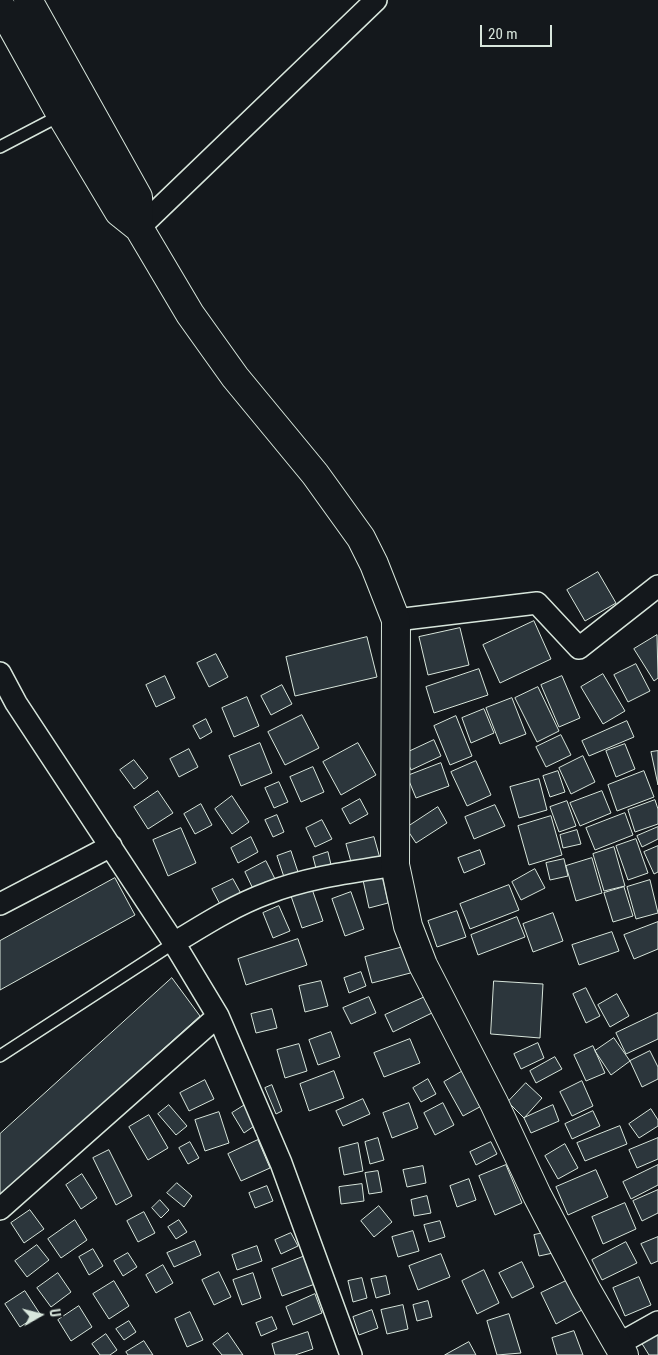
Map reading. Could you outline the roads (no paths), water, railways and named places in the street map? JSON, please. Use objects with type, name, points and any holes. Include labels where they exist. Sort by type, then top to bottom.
[{"type":"main road","points":[[28,0],[138,198],[139,228]]},
{"type":"main road","points":[[0,5],[61,115],[119,212],[139,228],[190,314],[235,377],[315,474],[361,538],[374,564],[396,620],[395,865],[408,926],[423,965],[494,1103],[537,1195],[620,1350]]},
{"type":"street","points":[[139,228],[376,0]]},
{"type":"street","points":[[396,620],[537,603],[576,646],[581,648],[658,586]]},
{"type":"street","points":[[0,673],[16,703],[174,943],[218,1016],[281,1163],[351,1355]]},
{"type":"street","points":[[0,904],[111,846]]},
{"type":"street","points":[[174,943],[218,916],[268,893],[329,876],[395,865]]},
{"type":"street","points":[[0,1209],[218,1016]]},
{"type":"street","points":[[620,1350],[658,1322]]},
{"type":"lane","points":[[0,147],[61,115]]},
{"type":"lane","points":[[0,1056],[174,943]]}]
